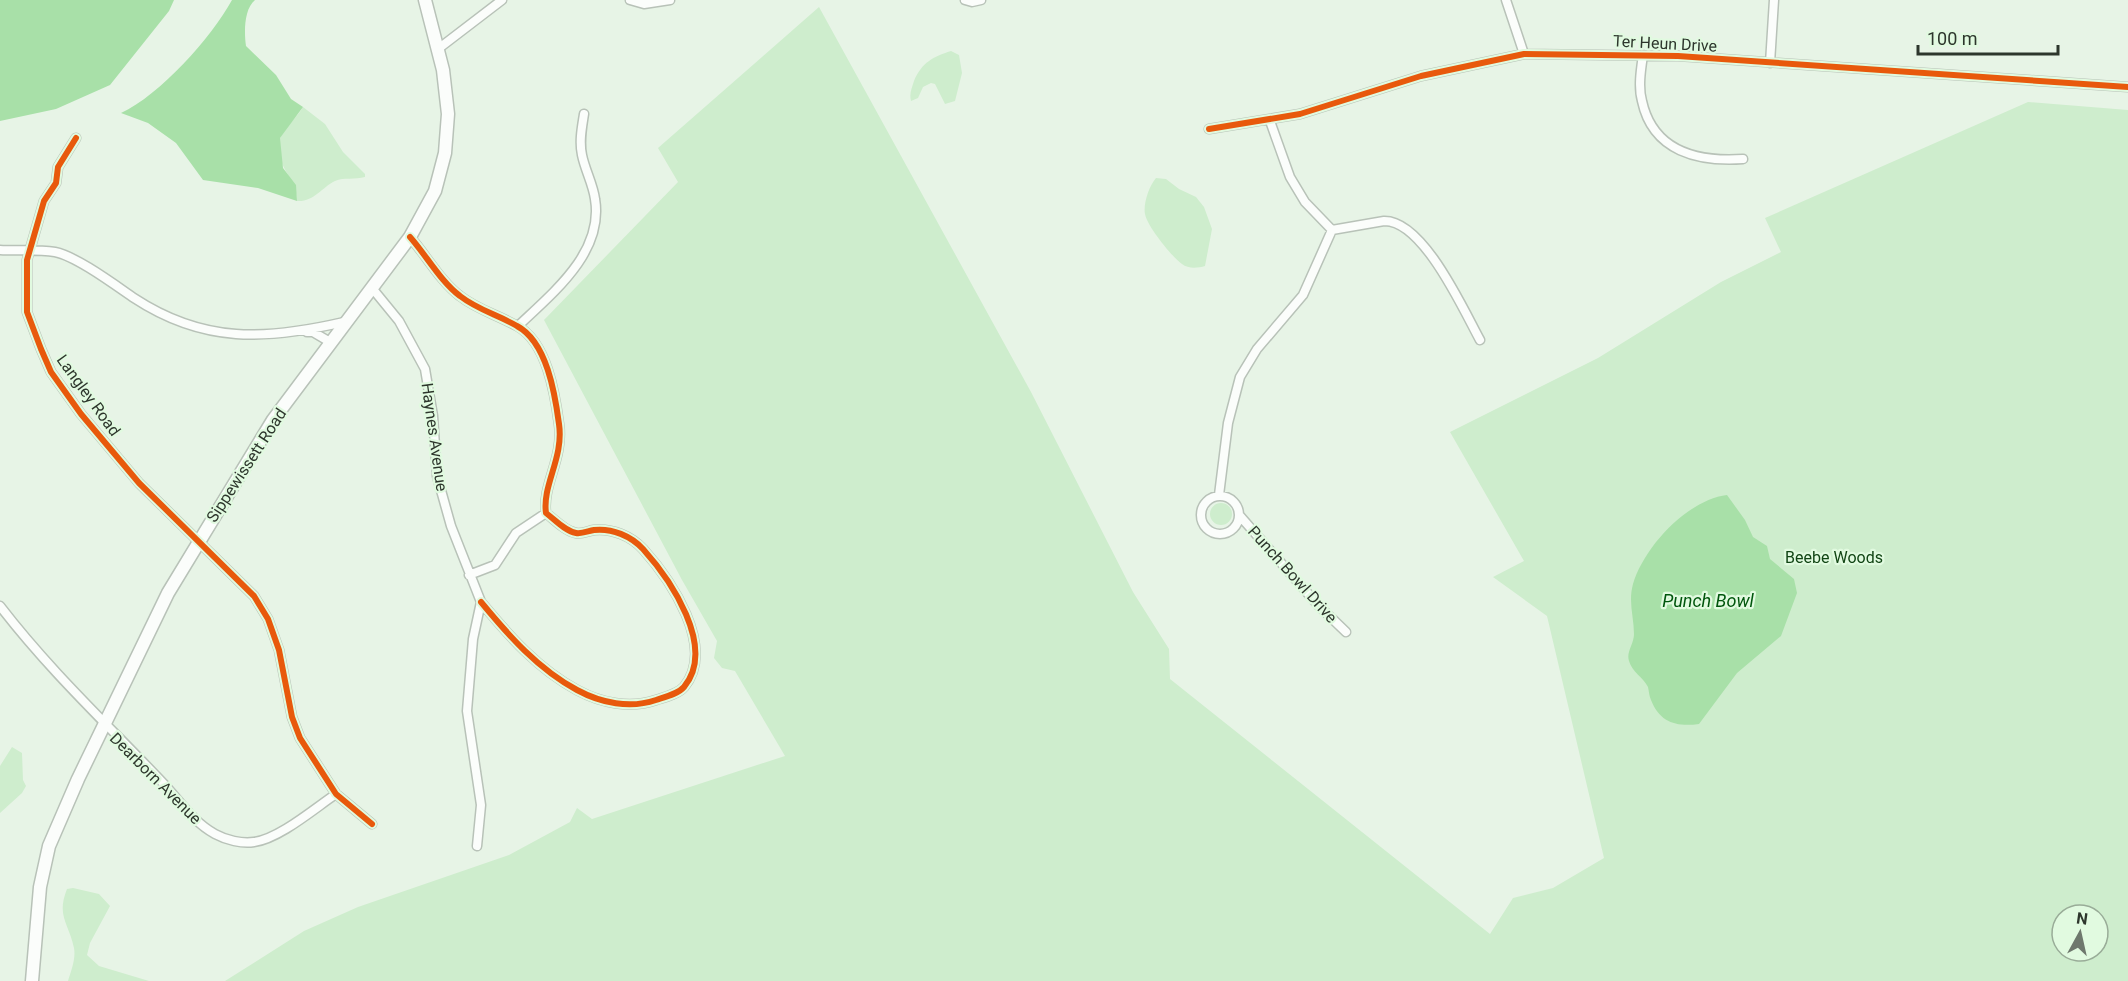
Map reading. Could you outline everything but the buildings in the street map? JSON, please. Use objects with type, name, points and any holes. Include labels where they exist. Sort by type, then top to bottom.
[{"type":"main road","name":"Sippewissett Road","points":[[32,981],[40,887],[49,846],[159,611],[199,539],[267,429],[344,322],[410,237],[435,191],[447,146],[447,94],[425,0]]},
{"type":"street","points":[[438,49],[502,0]]},
{"type":"street","points":[[630,0],[644,4],[670,0]]},
{"type":"street","points":[[965,0],[981,0]]},
{"type":"street","points":[[1506,0],[1524,54]]},
{"type":"street","points":[[1770,63],[1774,0]]},
{"type":"street","name":"Ter Heun Drive","points":[[1209,129],[1270,121],[1346,101],[1421,75],[1524,54],[1643,55],[2128,87]]},
{"type":"street","points":[[1643,55],[1641,101],[1650,120],[1668,145],[1693,157],[1743,159]]},
{"type":"street","points":[[518,326],[552,294],[586,252],[595,234],[595,197],[581,147],[584,114]]},
{"type":"street","points":[[1270,121],[1290,177],[1305,202],[1332,230]]},
{"type":"street","name":"Langley Road","points":[[76,138],[58,167],[56,183],[44,201],[27,260],[27,312],[51,372],[81,414],[139,483],[199,539]]},
{"type":"street","points":[[1332,230],[1393,220],[1404,226],[1440,268],[1480,340]]},
{"type":"street","points":[[1219,495],[1228,423],[1240,377],[1257,349],[1304,295],[1332,230]]},
{"type":"street","points":[[410,237],[458,295],[475,306],[518,326],[537,346],[548,374],[559,426],[559,456],[544,500],[546,513],[516,533],[495,566],[469,575]]},
{"type":"street","points":[[0,250],[56,252],[82,264],[169,318],[203,330],[241,336],[313,332],[330,342]]},
{"type":"street","name":"Haynes Avenue","points":[[372,288],[399,321],[425,369],[433,416],[437,476],[451,526],[481,602],[541,667],[578,691],[610,703],[628,705],[647,703],[684,687],[693,670],[695,640],[690,622],[672,588],[642,548],[620,534],[604,530],[579,533],[570,531],[546,513]]},
{"type":"street","points":[[297,332],[344,322]]},
{"type":"street","name":"Punch Bowl Drive","points":[[1240,516],[1235,528],[1229,532],[1217,534],[1206,528],[1200,517],[1203,505],[1219,495],[1236,503],[1240,516],[1318,605],[1346,632]]},
{"type":"street","points":[[199,539],[254,596],[268,619],[279,650],[292,717],[318,769],[336,794],[372,824]]},
{"type":"street","points":[[477,846],[481,805],[467,711],[473,639],[481,602]]},
{"type":"street","name":"Dearborn Avenue","points":[[0,606],[39,655],[193,817],[227,840],[254,842],[271,837],[336,794]]},
{"type":"green space","name":"Beebe Woods","points":[[819,7],[1031,392],[1133,592],[1169,649],[1170,679],[1490,934],[1513,898],[1553,888],[1604,858],[1547,616],[1493,577],[1524,561],[1450,432],[1598,358],[1721,282],[1781,252],[1765,218],[2028,102],[2128,110],[2128,981],[225,981],[304,931],[358,907],[509,855],[570,822],[577,808],[592,819],[785,756],[735,671],[722,668],[714,658],[717,641],[682,580],[544,320],[678,182],[658,148]]},
{"type":"green space","points":[[951,51],[959,55],[962,73],[955,101],[945,104],[935,84],[931,83],[923,87],[918,98],[911,101],[910,95],[914,81],[924,65],[933,58]]},
{"type":"green space","points":[[303,107],[325,124],[343,152],[365,174],[365,177],[335,181],[313,197],[297,201],[294,185],[282,163],[278,147],[287,126]]},
{"type":"green space","points":[[1156,178],[1166,179],[1179,189],[1196,197],[1204,207],[1212,229],[1205,266],[1193,268],[1182,264],[1166,248],[1150,226],[1145,214],[1145,205],[1149,190]]},
{"type":"green space","points":[[1217,503],[1225,503],[1232,510],[1232,518],[1225,525],[1217,525],[1210,518],[1210,510]]},
{"type":"green space","points":[[12,747],[22,753],[23,780],[26,786],[22,793],[0,813],[0,766]]},
{"type":"green space","points":[[73,888],[99,894],[110,906],[90,943],[87,955],[99,966],[149,981],[68,981],[74,952],[63,906],[67,889]]},
{"type":"water","points":[[0,0],[174,0],[169,11],[110,85],[56,109],[0,121]]},
{"type":"water","points":[[232,0],[255,0],[247,15],[246,46],[276,75],[291,99],[303,107],[280,138],[283,168],[296,185],[297,201],[258,188],[203,180],[176,143],[148,123],[121,113],[152,93],[183,64],[198,48]]},
{"type":"water","name":"Punch Bowl","points":[[1727,495],[1745,520],[1753,537],[1767,546],[1770,559],[1794,579],[1797,593],[1781,636],[1737,673],[1699,724],[1677,724],[1659,714],[1650,698],[1648,687],[1629,661],[1634,634],[1631,603],[1633,584],[1647,555],[1669,528],[1697,506]]},
{"type":"cycle path","points":[[1209,129],[1300,114],[1421,76],[1524,54],[1678,56],[2128,87]]},
{"type":"cycle path","points":[[76,138],[58,167],[56,183],[44,201],[27,260],[27,312],[41,349],[51,372],[81,414],[139,483],[254,596],[268,619],[279,650],[292,717],[300,738],[336,794],[372,824]]},
{"type":"cycle path","points":[[410,237],[440,276],[460,296],[517,326],[536,344],[552,384],[560,436],[547,492],[546,513],[572,532],[594,530],[614,532],[627,537],[643,549],[677,595],[686,614],[693,634],[695,653],[693,671],[684,687],[671,695],[646,703],[626,704],[596,698],[563,682],[537,662],[513,639],[481,602]]}]
